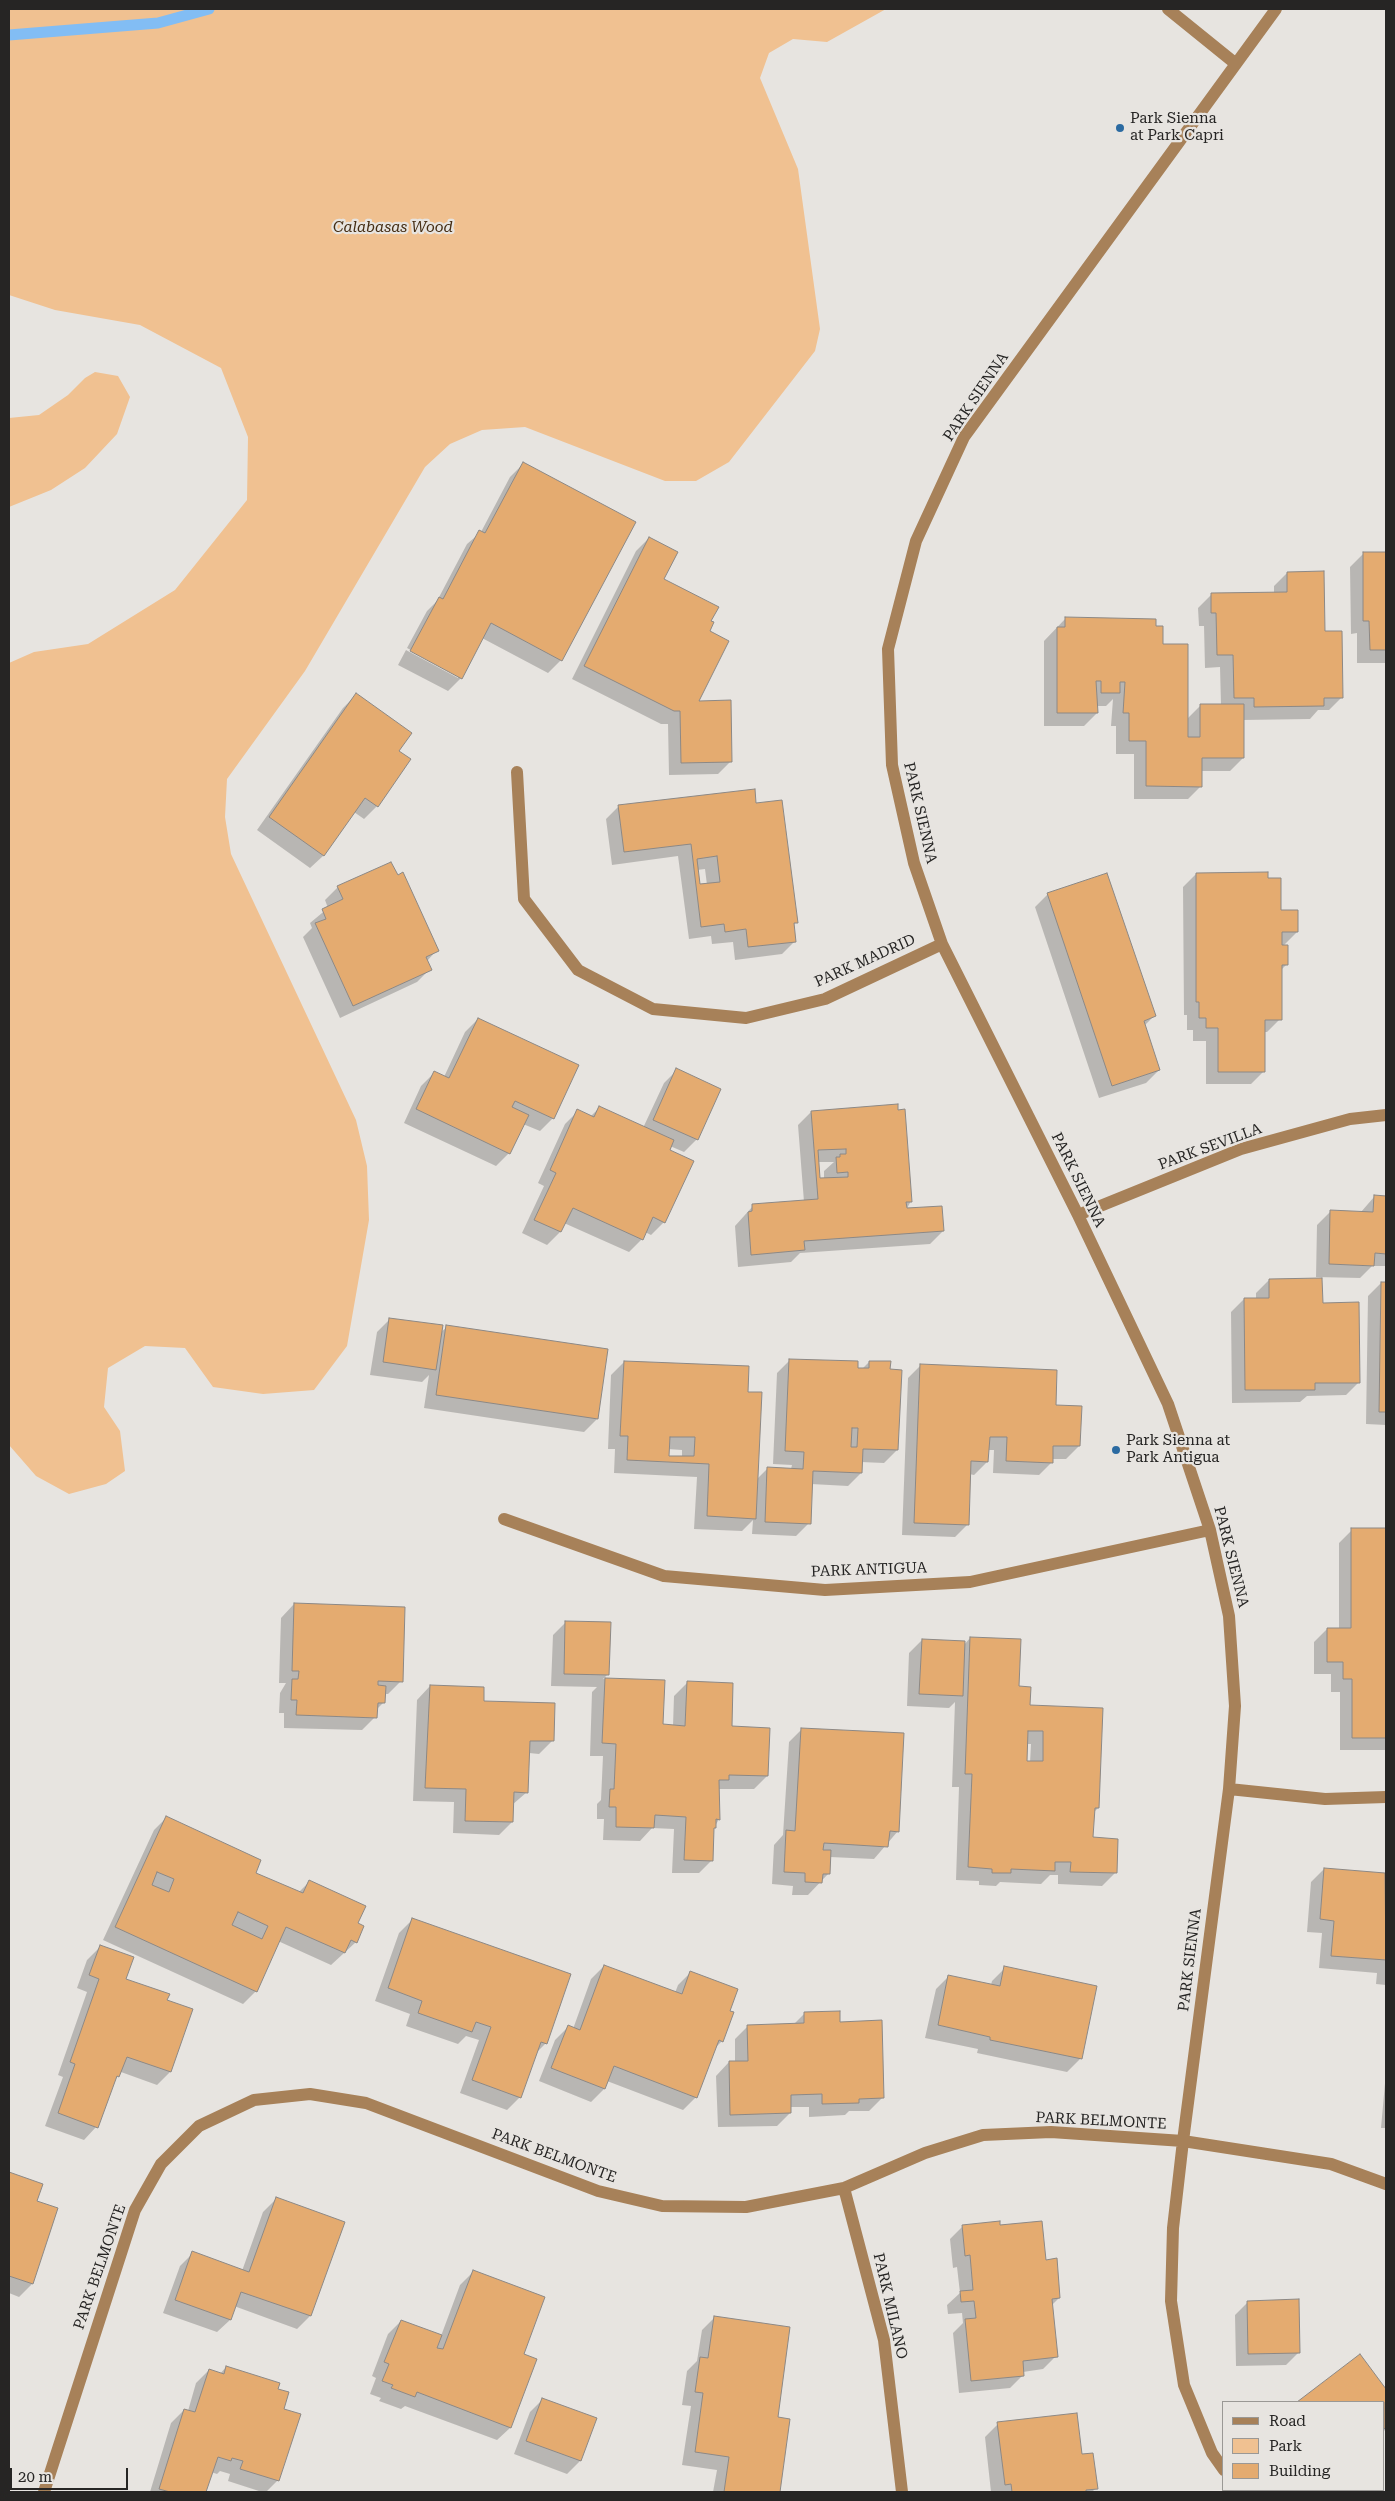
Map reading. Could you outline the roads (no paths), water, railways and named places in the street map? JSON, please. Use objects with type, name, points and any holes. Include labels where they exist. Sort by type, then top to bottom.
[{"type":"street","points":[[1168,9],[1236,64]]},
{"type":"street","name":"PARK SIENNA","points":[[1222,2467],[1212,2453],[1184,2385],[1171,2301],[1174,2228],[1183,2141],[1229,1789],[1235,1706],[1229,1616],[1210,1530],[1168,1404],[1078,1216],[942,944],[914,863],[892,765],[888,650],[916,541],[964,437],[1274,10]]},
{"type":"street","name":"PARK MADRID","points":[[517,772],[524,899],[578,970],[653,1009],[746,1018],[825,1000],[942,944]]},
{"type":"street","name":"PARK SEVILLA","points":[[1078,1216],[1241,1149],[1350,1119],[1386,1116]]},
{"type":"street","name":"PARK ANTIGUA","points":[[504,1519],[664,1576],[825,1590],[970,1582],[1210,1530]]},
{"type":"street","points":[[1229,1789],[1326,1799],[1386,1797]]},
{"type":"street","name":"PARK BELMONTE","points":[[44,2492],[136,2210],[161,2164],[199,2126],[254,2100],[310,2094],[366,2103],[598,2191],[662,2206],[746,2207],[844,2188],[925,2153],[983,2135],[1051,2132],[1183,2141],[1331,2164],[1386,2184]]},
{"type":"street","name":"PARK MILANO","points":[[844,2188],[884,2340],[902,2492]]},
{"type":"waterway","points":[[9,35],[158,23],[209,9]]},
{"type":"place","name":"Park Sienna at Park Capri","points":[[1120,128]]},
{"type":"place","name":"Park Sienna at Park Antigua","points":[[1116,1450]]},
{"type":"park label","name":"Calabasas Wood","points":[[393,228]]}]
